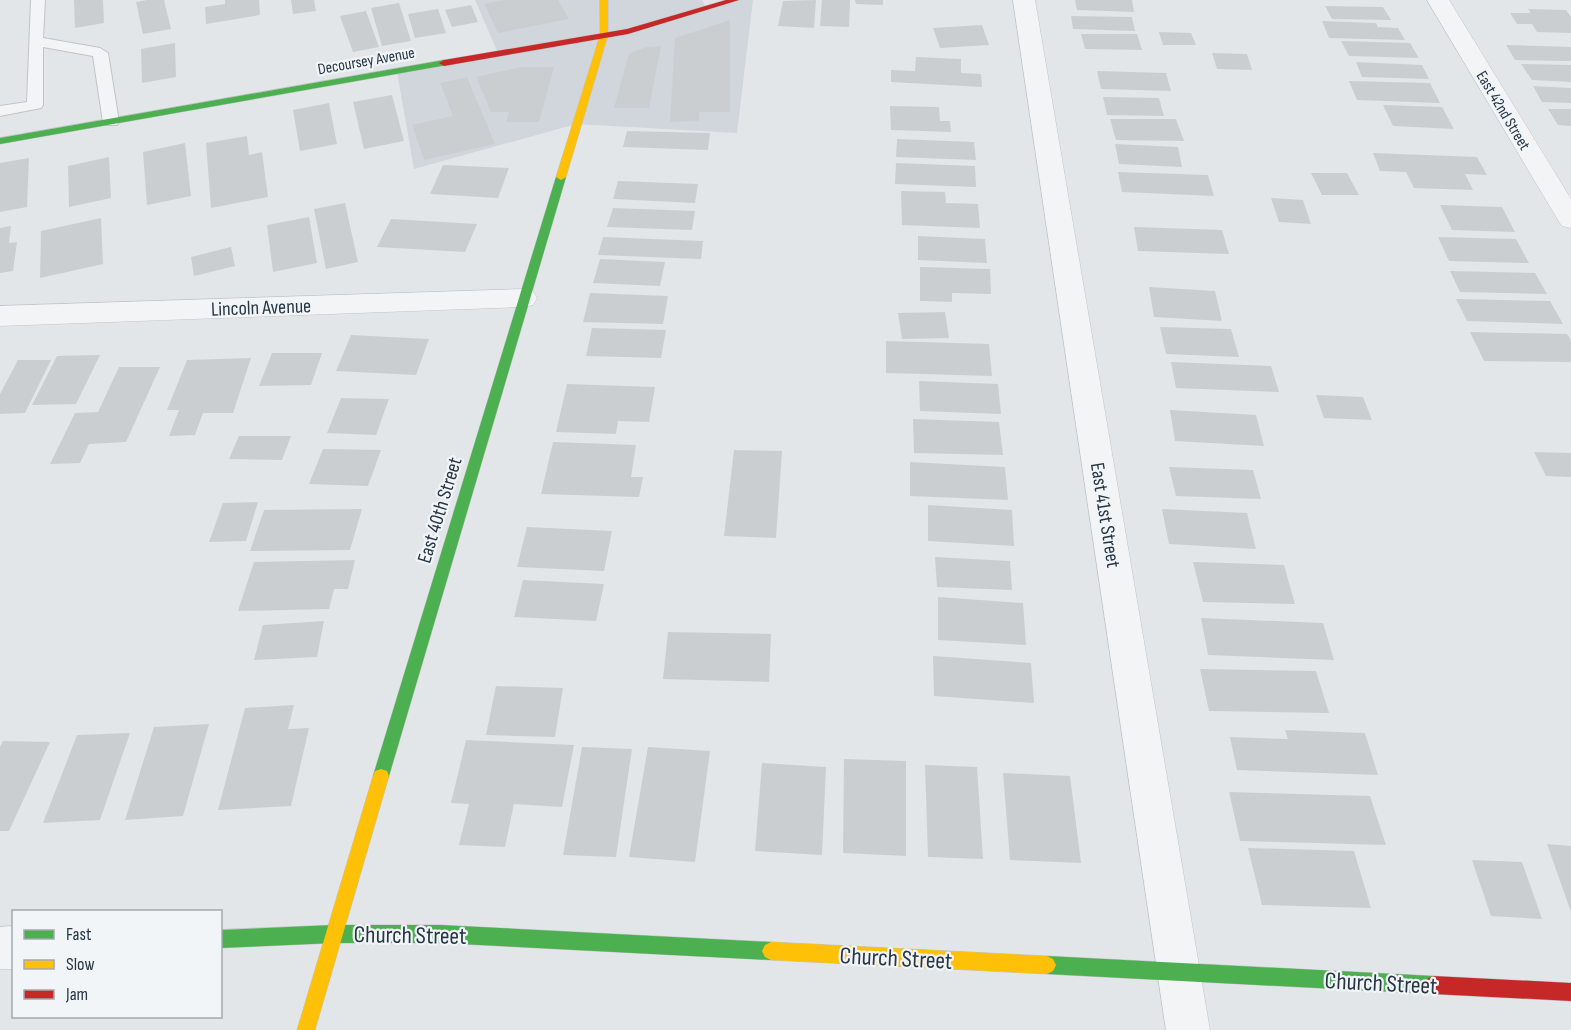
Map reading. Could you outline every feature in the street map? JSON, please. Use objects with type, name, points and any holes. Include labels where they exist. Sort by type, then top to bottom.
[{"type":"street","name":"East 40th Street","points":[[306,1030],[522,298],[604,35],[604,0]]},
{"type":"street","name":"Decoursey Avenue","points":[[0,141],[604,35],[650,26],[735,0]]},
{"type":"street","name":"East 41st Street","points":[[1024,0],[1188,1030]]},
{"type":"street","name":"East 42nd Street","points":[[1438,0],[1571,220]]},
{"type":"street","name":"Lincoln Avenue","points":[[0,315],[522,298]]},
{"type":"street","name":"Church Street","points":[[222,939],[334,934],[440,934],[1571,992]]},
{"type":"lane","points":[[0,111],[35,105],[35,40],[38,0]]},
{"type":"lane","points":[[35,40],[100,52],[111,122]]},
{"type":"shaded area","points":[[475,0],[702,0],[707,9],[735,0],[753,0],[737,133],[576,124],[414,169],[397,72],[498,53]]},
{"type":"building","points":[[74,0],[103,0],[104,23],[75,28]]},
{"type":"building","points":[[164,0],[171,29],[143,34],[136,2]]},
{"type":"building","points":[[225,0],[259,0],[260,15],[206,24],[205,7],[225,4]]},
{"type":"building","points":[[291,0],[314,0],[316,11],[293,14]]},
{"type":"building","points":[[504,0],[558,0],[569,19],[498,33],[484,4]]},
{"type":"building","points":[[816,0],[814,28],[778,26],[783,1]]},
{"type":"building","points":[[822,0],[850,0],[849,27],[820,26]]},
{"type":"building","points":[[855,0],[883,0],[883,5],[856,4]]},
{"type":"building","points":[[1075,0],[1132,0],[1134,12],[1077,10]]},
{"type":"building","points":[[399,3],[411,41],[382,46],[371,8]]},
{"type":"building","points":[[471,5],[478,22],[452,27],[445,10]]},
{"type":"building","points":[[1325,6],[1383,7],[1391,20],[1332,19]]},
{"type":"building","points":[[438,9],[446,33],[415,38],[408,14]]},
{"type":"building","points":[[1528,9],[1566,10],[1571,17],[1571,33],[1537,32],[1532,24],[1517,24],[1510,13],[1531,13]]},
{"type":"building","points":[[366,11],[379,47],[353,52],[340,16]]},
{"type":"building","points":[[1071,16],[1132,17],[1135,31],[1073,29]]},
{"type":"building","points":[[730,20],[730,112],[699,112],[699,121],[670,122],[675,38]]},
{"type":"building","points":[[1322,21],[1376,23],[1378,27],[1398,28],[1405,40],[1329,38]]},
{"type":"building","points":[[982,25],[989,45],[940,48],[933,28]]},
{"type":"building","points":[[1159,32],[1191,33],[1196,45],[1163,45]]},
{"type":"building","points":[[1081,34],[1137,34],[1142,50],[1085,49]]},
{"type":"building","points":[[1341,41],[1410,43],[1419,58],[1349,56]]},
{"type":"building","points":[[175,43],[176,77],[142,83],[141,49]]},
{"type":"building","points":[[1506,45],[1571,47],[1571,61],[1515,60]]},
{"type":"building","points":[[661,46],[649,108],[614,108],[629,53],[647,47]]},
{"type":"building","points":[[1212,53],[1247,54],[1252,70],[1217,69]]},
{"type":"building","points":[[916,57],[961,59],[961,73],[981,74],[982,87],[891,82],[891,70],[915,71]]},
{"type":"building","points":[[1356,62],[1422,65],[1429,79],[1362,77]]},
{"type":"building","points":[[1521,64],[1571,65],[1571,82],[1532,80]]},
{"type":"building","points":[[522,67],[554,67],[539,122],[506,122],[509,112],[491,112],[476,77]]},
{"type":"building","points":[[1097,71],[1166,73],[1171,91],[1101,89]]},
{"type":"building","points":[[467,77],[495,144],[424,160],[412,125],[453,116],[440,83]]},
{"type":"building","points":[[1349,81],[1430,83],[1440,103],[1357,100]]},
{"type":"building","points":[[1533,86],[1571,88],[1571,103],[1542,102]]},
{"type":"building","points":[[392,95],[404,141],[364,149],[353,102]]},
{"type":"building","points":[[1103,97],[1159,98],[1164,116],[1107,115]]},
{"type":"building","points":[[329,103],[337,144],[300,151],[293,110]]},
{"type":"building","points":[[1383,105],[1442,107],[1454,129],[1393,126]]},
{"type":"building","points":[[890,106],[939,107],[940,121],[950,121],[951,132],[891,130]]},
{"type":"building","points":[[1548,109],[1571,109],[1571,126],[1558,125]]},
{"type":"building","points":[[1110,119],[1176,119],[1184,141],[1116,140]]},
{"type":"building","points":[[627,131],[710,133],[708,150],[623,147]]},
{"type":"building","points":[[247,136],[249,155],[262,152],[268,197],[211,208],[206,143]]},
{"type":"building","points":[[897,139],[974,142],[976,160],[896,157]]},
{"type":"building","points":[[185,143],[191,196],[147,205],[143,152]]},
{"type":"building","points":[[1115,144],[1178,147],[1182,167],[1119,164]]},
{"type":"building","points":[[1373,153],[1477,157],[1487,175],[1465,174],[1473,190],[1414,188],[1406,172],[1380,171]]},
{"type":"building","points":[[109,157],[111,198],[69,207],[68,166]]},
{"type":"building","points":[[29,158],[27,207],[0,212],[0,163]]},
{"type":"building","points":[[896,163],[975,166],[976,187],[895,184]]},
{"type":"building","points":[[443,165],[509,168],[498,198],[430,194]]},
{"type":"building","points":[[1118,172],[1208,175],[1214,196],[1122,192]]},
{"type":"building","points":[[1311,173],[1347,173],[1359,195],[1322,195]]},
{"type":"building","points":[[618,181],[698,184],[695,203],[613,199]]},
{"type":"building","points":[[901,191],[945,192],[946,203],[978,204],[980,228],[902,225]]},
{"type":"building","points":[[1271,198],[1303,200],[1311,224],[1279,222]]},
{"type":"building","points":[[345,203],[358,262],[326,269],[314,209]]},
{"type":"building","points":[[1440,205],[1502,207],[1515,232],[1452,230]]},
{"type":"building","points":[[613,208],[695,211],[692,230],[607,227]]},
{"type":"building","points":[[309,217],[317,263],[273,272],[267,225]]},
{"type":"building","points":[[101,218],[103,264],[40,278],[41,231]]},
{"type":"building","points":[[391,219],[477,224],[465,252],[377,247]]},
{"type":"building","points":[[11,226],[9,243],[17,242],[13,271],[0,273],[0,228]]},
{"type":"building","points":[[1134,227],[1222,230],[1229,254],[1138,251]]},
{"type":"building","points":[[918,236],[985,239],[987,263],[918,260]]},
{"type":"building","points":[[603,237],[703,241],[701,259],[598,255]]},
{"type":"building","points":[[1438,237],[1516,239],[1529,263],[1449,261]]},
{"type":"building","points":[[231,247],[235,266],[194,276],[191,257]]},
{"type":"building","points":[[600,259],[665,262],[660,286],[593,283]]},
{"type":"building","points":[[920,267],[990,269],[991,294],[952,293],[952,302],[920,301]]},
{"type":"building","points":[[1450,271],[1535,273],[1547,294],[1460,292]]},
{"type":"building","points":[[1149,287],[1215,291],[1222,321],[1154,317]]},
{"type":"building","points":[[590,293],[668,296],[663,324],[583,322]]},
{"type":"building","points":[[1456,299],[1550,301],[1563,324],[1467,321]]},
{"type":"building","points":[[945,312],[949,338],[902,339],[898,313]]},
{"type":"building","points":[[1160,327],[1231,329],[1239,357],[1166,354]]},
{"type":"building","points":[[592,328],[666,330],[661,358],[586,356]]},
{"type":"building","points":[[1470,332],[1567,334],[1571,340],[1571,362],[1484,361]]},
{"type":"building","points":[[351,335],[429,339],[416,375],[336,371]]},
{"type":"building","points":[[886,341],[989,344],[992,376],[886,373]]},
{"type":"building","points":[[272,353],[322,353],[311,385],[259,386]]},
{"type":"building","points":[[100,355],[76,404],[32,405],[57,356]]},
{"type":"building","points":[[251,358],[233,413],[203,413],[195,435],[169,436],[179,410],[167,410],[187,360]]},
{"type":"building","points":[[18,360],[51,360],[25,413],[0,414],[0,394]]},
{"type":"building","points":[[1171,362],[1271,366],[1279,392],[1176,388]]},
{"type":"building","points":[[119,367],[160,367],[126,442],[89,444],[80,463],[50,464],[75,413],[98,412]]},
{"type":"building","points":[[919,381],[998,384],[1001,414],[920,411]]},
{"type":"building","points":[[567,384],[655,387],[649,422],[618,421],[616,434],[556,432]]},
{"type":"building","points":[[1316,395],[1363,397],[1372,420],[1324,418]]},
{"type":"building","points":[[341,398],[389,399],[376,435],[327,433]]},
{"type":"building","points":[[1170,410],[1256,415],[1264,446],[1175,441]]},
{"type":"building","points":[[913,419],[999,422],[1003,455],[914,453]]},
{"type":"building","points":[[239,436],[291,436],[282,460],[229,459]]},
{"type":"building","points":[[553,442],[636,445],[631,477],[643,477],[639,497],[541,494]]},
{"type":"building","points":[[323,449],[381,450],[368,486],[309,484]]},
{"type":"building","points":[[734,450],[782,451],[776,538],[724,536]]},
{"type":"building","points":[[1534,452],[1571,453],[1571,477],[1546,476]]},
{"type":"building","points":[[910,462],[1005,467],[1008,500],[910,496]]},
{"type":"building","points":[[1169,467],[1253,470],[1261,499],[1176,496]]},
{"type":"building","points":[[258,502],[246,541],[209,542],[223,503]]},
{"type":"building","points":[[928,505],[1012,510],[1014,546],[928,541]]},
{"type":"building","points":[[362,509],[350,550],[250,551],[264,510]]},
{"type":"building","points":[[1162,509],[1247,513],[1256,549],[1169,544]]},
{"type":"building","points":[[527,527],[612,531],[604,571],[517,567]]},
{"type":"building","points":[[935,557],[1010,561],[1012,590],[937,587]]},
{"type":"building","points":[[355,560],[348,589],[334,589],[329,609],[238,611],[254,562]]},
{"type":"building","points":[[1193,562],[1284,565],[1295,604],[1203,602]]},
{"type":"building","points":[[523,580],[604,584],[596,621],[514,617]]},
{"type":"building","points":[[938,597],[1023,603],[1026,645],[938,640]]},
{"type":"building","points":[[1201,618],[1323,623],[1334,660],[1208,655]]},
{"type":"building","points":[[324,621],[317,657],[254,660],[263,625]]},
{"type":"building","points":[[668,632],[771,634],[769,682],[663,679]]},
{"type":"building","points":[[933,656],[1031,663],[1034,703],[934,696]]},
{"type":"building","points":[[1200,669],[1316,671],[1329,713],[1209,711]]},
{"type":"building","points":[[496,686],[563,688],[555,737],[486,735]]},
{"type":"building","points":[[294,705],[288,729],[309,728],[291,806],[218,810],[245,708]]},
{"type":"building","points":[[209,724],[183,816],[125,820],[154,727]]},
{"type":"building","points":[[1285,730],[1365,733],[1378,775],[1237,770],[1230,737],[1288,739]]},
{"type":"building","points":[[130,733],[100,820],[43,823],[77,735]]},
{"type":"building","points":[[466,740],[574,745],[562,807],[514,804],[505,847],[459,845],[469,804],[451,803]]},
{"type":"building","points":[[3,741],[50,742],[9,831],[0,831],[0,747]]},
{"type":"building","points":[[582,747],[632,749],[616,857],[563,855]]},
{"type":"building","points":[[648,747],[710,751],[695,862],[629,857]]},
{"type":"building","points":[[844,759],[906,761],[906,856],[843,853]]},
{"type":"building","points":[[762,763],[826,767],[822,855],[755,851]]},
{"type":"building","points":[[925,765],[977,767],[983,859],[928,857]]},
{"type":"building","points":[[1003,773],[1070,776],[1081,863],[1010,860]]},
{"type":"building","points":[[1229,792],[1370,796],[1386,845],[1240,841]]},
{"type":"building","points":[[1547,844],[1571,846],[1571,912]]},
{"type":"building","points":[[1248,848],[1354,851],[1371,908],[1262,905]]},
{"type":"building","points":[[1472,860],[1522,862],[1542,919],[1491,916]]},
{"type":"traffic: fast","points":[[0,141],[444,63]]},
{"type":"traffic: fast","points":[[381,776],[561,177]]},
{"type":"traffic: fast","points":[[222,939],[334,934],[440,934],[771,951]]},
{"type":"traffic: fast","points":[[1047,965],[1433,985]]},
{"type":"traffic: slow","points":[[561,177],[604,35],[604,0]]},
{"type":"traffic: slow","points":[[306,1030],[381,776]]},
{"type":"traffic: slow","points":[[771,951],[1047,965]]},
{"type":"traffic: jam","points":[[444,63],[628,31],[735,0]]},
{"type":"traffic: jam","points":[[1433,985],[1571,992]]}]
